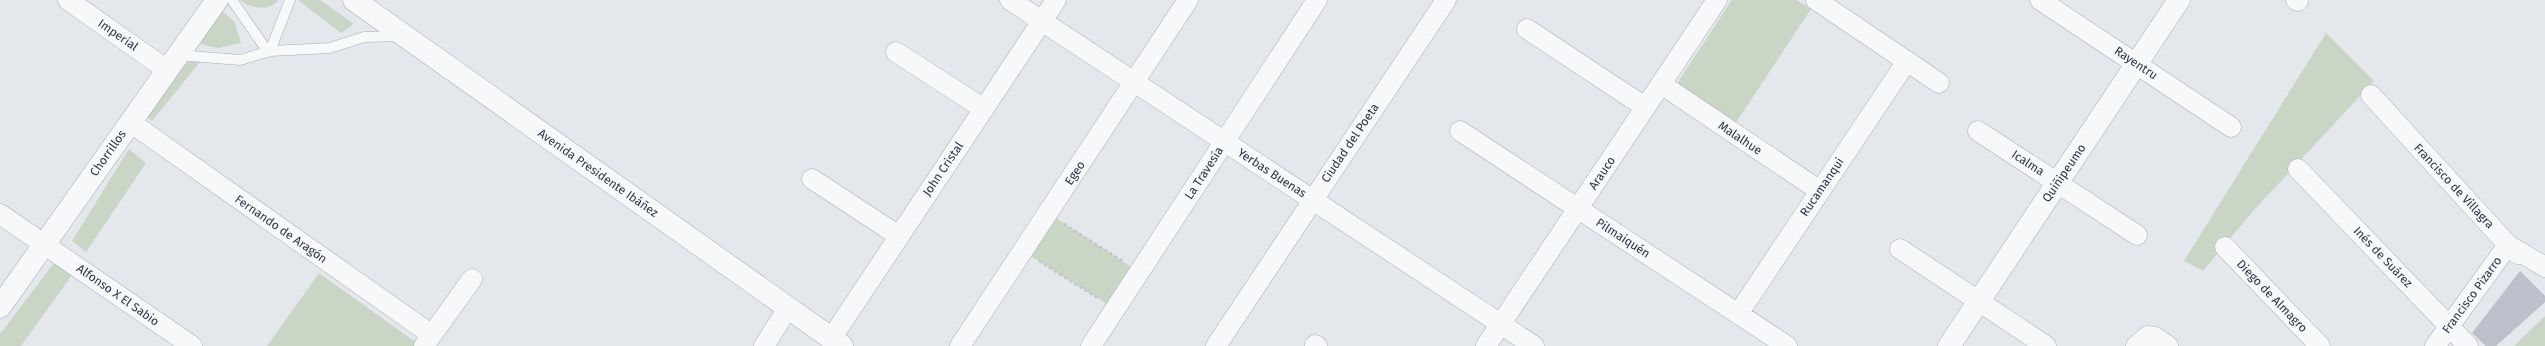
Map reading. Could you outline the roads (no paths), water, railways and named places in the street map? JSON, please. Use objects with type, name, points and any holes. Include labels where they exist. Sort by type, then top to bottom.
[{"type":"street","name":"Imperial","points":[[68,0],[172,63]]},
{"type":"street","name":"Chorrillos","points":[[0,307],[217,0]]},
{"type":"street","name":"Avenida Presidente Ibáñez","points":[[354,0],[837,342]]},
{"type":"street","name":"Yerbas Buenas","points":[[1010,0],[1534,346]]},
{"type":"street","name":"John Cristal","points":[[837,342],[899,236],[1056,0]]},
{"type":"street","name":"Egeo","points":[[960,346],[1188,0]]},
{"type":"street","name":"La Travesía","points":[[1091,346],[1318,0]]},
{"type":"street","name":"Ciudad del Poeta","points":[[1216,346],[1312,199],[1446,0]]},
{"type":"street","points":[[1816,0],[1939,83]]},
{"type":"street","name":"Rayentru","points":[[2040,0],[2231,127]]},
{"type":"street","name":"Quiñipeumo","points":[[1949,346],[2179,0]]},
{"type":"street","name":"Arauco","points":[[1486,346],[1661,84],[1712,2]]},
{"type":"street","points":[[1527,29],[1645,108]]},
{"type":"street","points":[[896,52],[984,109]]},
{"type":"street","name":"Rucamanqui","points":[[1738,314],[1907,61]]},
{"type":"street","name":"Malalhue","points":[[1661,84],[1820,191]]},
{"type":"street","name":"Francisco de Villagra","points":[[2370,95],[2508,245],[2545,268]]},
{"type":"street","name":"Fernando de Aragón","points":[[130,122],[428,341]]},
{"type":"street","name":"Icalma","points":[[1978,130],[2137,235]]},
{"type":"street","name":"Pilmaiquén","points":[[1460,131],[1787,346]]},
{"type":"street","name":"Inés de Suárez","points":[[2298,169],[2468,346]]},
{"type":"street","points":[[812,179],[899,236]]},
{"type":"street","name":"Alfonso X El Sabio","points":[[0,214],[192,346]]},
{"type":"street","points":[[2508,245],[2545,280]]},
{"type":"street","name":"Francisco Pizarro","points":[[2435,346],[2508,245]]},
{"type":"street","name":"Diego de Almagro","points":[[2225,247],[2320,346]]},
{"type":"street","points":[[1900,249],[2046,346]]},
{"type":"street","points":[[428,341],[472,279]]},
{"type":"street","points":[[764,346],[788,308]]},
{"type":"street","points":[[2142,341],[2155,337],[2168,346]]},
{"type":"lane","points":[[232,0],[269,52]]},
{"type":"lane","points":[[269,52],[290,0]]},
{"type":"lane","points":[[172,63],[240,60],[269,52],[330,48],[347,41],[378,35],[405,36]]}]
